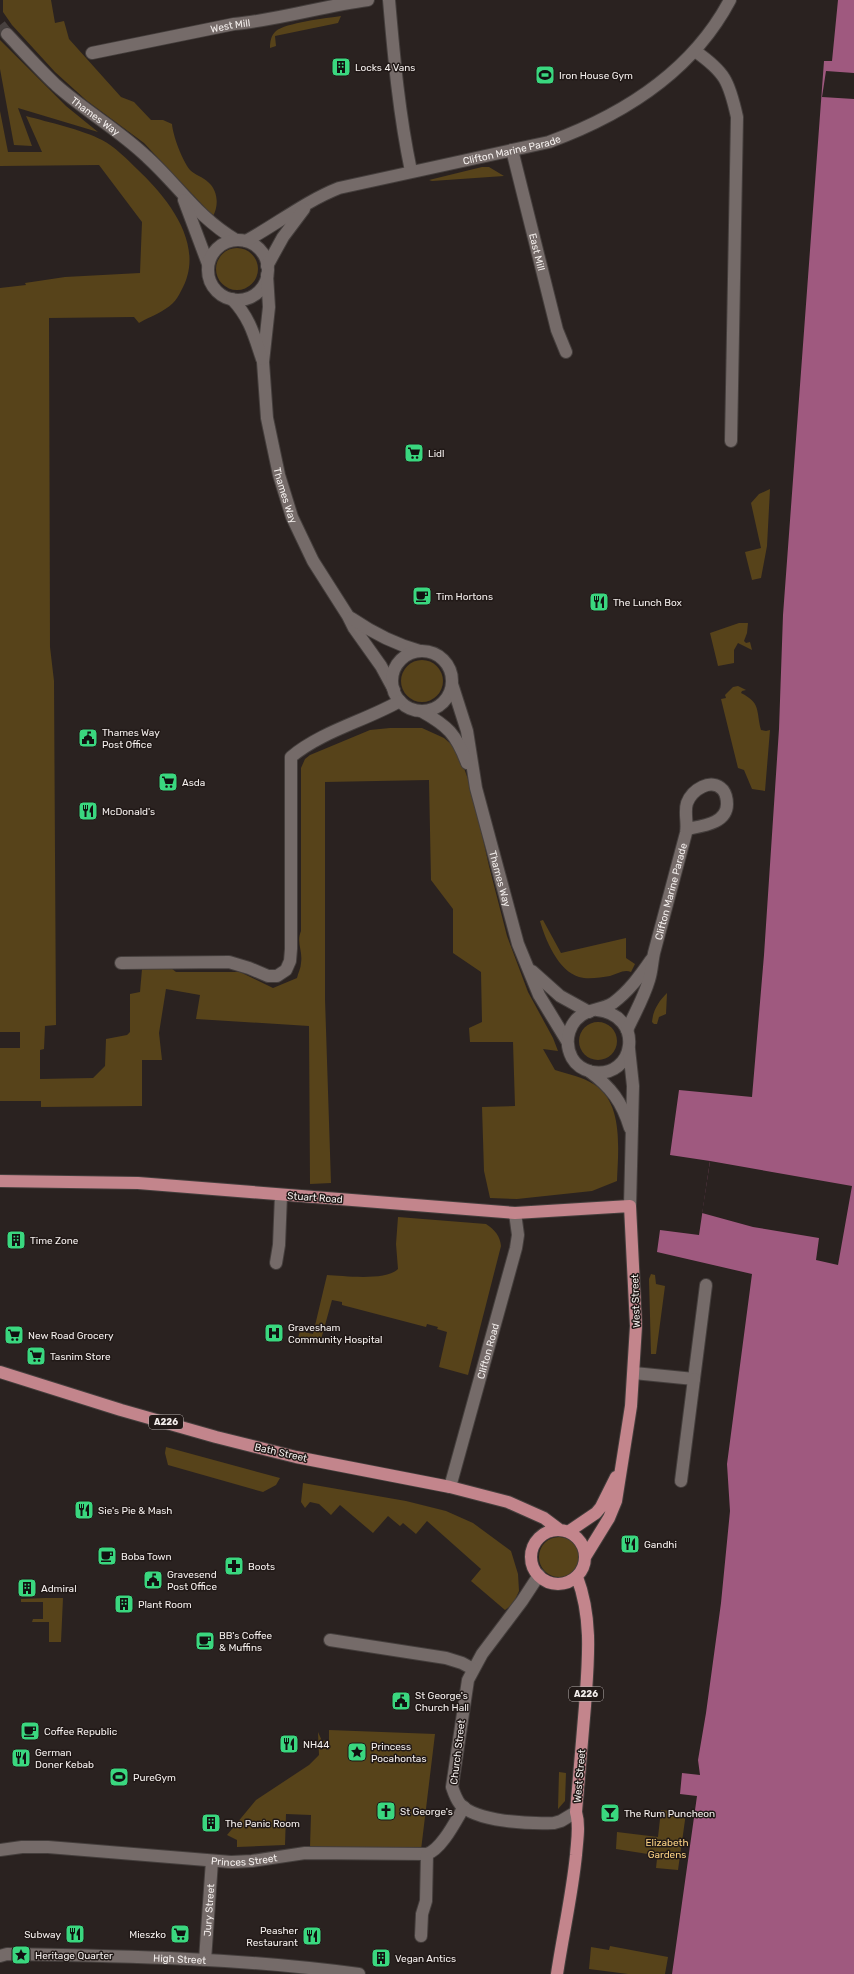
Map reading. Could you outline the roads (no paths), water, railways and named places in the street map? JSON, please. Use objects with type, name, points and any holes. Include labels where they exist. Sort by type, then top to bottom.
[{"type":"main road","name":"Stuart Road","points":[[0,1181],[138,1183],[516,1213],[630,1206]]},
{"type":"main road","name":"West Street","points":[[585,1557],[608,1518],[616,1501],[634,1373],[636,1326],[630,1206]]},
{"type":"main road","name":"Bath Street","points":[[0,1372],[121,1410],[251,1446],[450,1487],[529,1510],[564,1531]]},
{"type":"main road","name":"West Street","points":[[564,1531],[596,1514],[621,1467]]},
{"type":"main road","points":[[564,1531],[580,1542],[585,1557],[581,1571],[577,1577],[570,1582],[554,1583],[539,1575],[532,1561],[534,1545],[544,1534],[564,1531]]},
{"type":"main road","name":"West Street","points":[[557,1974],[564,1942],[573,1881],[579,1822],[576,1812],[587,1674],[589,1629],[587,1608],[577,1577]]},
{"type":"street","name":"West Mill","points":[[92,53],[234,24],[253,22],[341,3],[368,0]]},
{"type":"street","points":[[389,0],[401,124],[411,171]]},
{"type":"street","name":"Clifton Marine Parade","points":[[241,240],[320,195],[339,188],[411,171],[549,142],[578,132],[614,114],[648,93],[695,51],[730,0]]},
{"type":"street","name":"Thames Way","points":[[7,34],[56,85],[148,158],[183,197],[221,231],[241,240]]},
{"type":"street","points":[[695,51],[710,61],[723,74],[731,88],[737,117],[731,441]]},
{"type":"street","name":"East Mill","points":[[512,150],[557,330],[566,352]]},
{"type":"street","name":"Thames Way","points":[[183,197],[208,264]]},
{"type":"street","name":"Clifton Marine Parade","points":[[267,271],[283,237],[308,203]]},
{"type":"street","points":[[241,240],[254,245],[262,252],[267,271],[261,289],[255,294],[240,300],[232,299],[217,291],[211,283],[208,274],[208,264],[212,254],[219,247],[227,242],[241,240]]},
{"type":"street","name":"Thames Way","points":[[267,271],[268,307],[263,362],[271,440],[279,475],[292,516],[313,561],[354,628],[381,666],[394,690]]},
{"type":"street","name":"Thames Way","points":[[232,299],[250,322],[263,362]]},
{"type":"street","name":"Thames Way","points":[[348,616],[374,634],[400,646],[421,651]]},
{"type":"street","points":[[421,651],[430,652],[444,661],[449,668],[452,684],[446,700],[439,706],[430,710],[421,711],[412,709],[400,701],[394,690],[393,681],[394,672],[398,663],[405,657],[421,651]]},
{"type":"street","name":"Thames Way","points":[[452,684],[467,731],[476,788],[508,914],[518,944],[539,995],[567,1040]]},
{"type":"street","points":[[121,963],[229,962],[268,976],[277,976],[286,970],[290,961],[291,949],[291,757],[306,744],[378,713],[400,701]]},
{"type":"street","name":"Thames Way","points":[[421,711],[438,720],[454,734],[462,750],[476,788]]},
{"type":"street","name":"Clifton Marine Parade","points":[[628,1030],[650,980],[654,954],[662,932],[687,829]]},
{"type":"street","name":"Clifton Marine Parade","points":[[593,1011],[611,1004],[627,991],[639,978],[654,954]]},
{"type":"street","name":"Thames Way","points":[[528,968],[560,996],[593,1011]]},
{"type":"street","points":[[593,1011],[615,1015],[622,1021],[628,1030],[630,1040],[629,1049],[625,1059],[613,1069],[599,1073],[588,1071],[573,1059],[567,1040],[569,1031],[574,1022],[593,1011]]},
{"type":"street","name":"West Street","points":[[629,1049],[633,1086],[630,1206]]},
{"type":"street","name":"West Street","points":[[588,1071],[606,1084],[618,1100],[627,1116],[632,1135]]},
{"type":"street","points":[[276,1262],[280,1245],[281,1195]]},
{"type":"street","name":"Clifton Road","points":[[450,1487],[516,1248],[518,1235],[516,1213]]},
{"type":"street","points":[[681,1481],[706,1285]]},
{"type":"street","points":[[634,1373],[694,1379]]},
{"type":"street","name":"Church Street","points":[[464,1807],[455,1796],[452,1787],[465,1694],[473,1669],[539,1575]]},
{"type":"street","points":[[330,1640],[446,1658],[462,1663],[473,1669]]},
{"type":"street","points":[[425,1930],[423,1909],[426,1901],[427,1854],[435,1850],[464,1807],[473,1813],[494,1818],[547,1824],[562,1821],[576,1812]]},
{"type":"street","name":"Princes Street","points":[[0,1850],[22,1847],[48,1847],[212,1861],[252,1861],[305,1852],[427,1854]]},
{"type":"street","name":"Jury Street","points":[[205,1960],[212,1861]]},
{"type":"street","name":"High Street","points":[[0,1956],[7,1954],[205,1960],[301,1966],[359,1974]]},
{"type":"tunnel","points":[[0,25],[7,34]]},
{"type":"place","name":"Locks 4 Vans","points":[[341,67]]},
{"type":"place","name":"Iron House Gym","points":[[545,75]]},
{"type":"place","name":"Lidl","points":[[414,453]]},
{"type":"place","name":"Tim Hortons","points":[[422,596]]},
{"type":"place","name":"The Lunch Box","points":[[599,602]]},
{"type":"place","name":"Thames Way Post Office","points":[[88,738]]},
{"type":"place","name":"Asda","points":[[168,782]]},
{"type":"place","name":"McDonald's","points":[[88,811]]},
{"type":"place","name":"Time Zone","points":[[16,1240]]},
{"type":"place","name":"Gravesham Community Hospital","points":[[274,1333]]},
{"type":"place","name":"New Road Grocery","points":[[14,1335]]},
{"type":"place","name":"Tasnim Store","points":[[36,1356]]},
{"type":"place","name":"Sie's Pie & Mash","points":[[84,1510]]},
{"type":"place","name":"Gandhi","points":[[630,1544]]},
{"type":"place","name":"Boba Town","points":[[107,1556]]},
{"type":"place","name":"Boots","points":[[234,1566]]},
{"type":"place","name":"Gravesend Post Office","points":[[153,1580]]},
{"type":"place","name":"Admiral","points":[[27,1588]]},
{"type":"place","name":"Plant Room","points":[[124,1604]]},
{"type":"place","name":"BB's Coffee & Muffins","points":[[205,1641]]},
{"type":"place","name":"St George's Church Hall","points":[[401,1701]]},
{"type":"place","name":"Coffee Republic","points":[[30,1731]]},
{"type":"place","name":"NH44","points":[[289,1744]]},
{"type":"place","name":"Princess Pocahontas","points":[[357,1752]]},
{"type":"place","name":"German Doner Kebab","points":[[21,1758]]},
{"type":"place","name":"PureGym","points":[[119,1777]]},
{"type":"place","name":"St George's","points":[[386,1811]]},
{"type":"place","name":"The Rum Puncheon","points":[[610,1813]]},
{"type":"place","name":"The Panic Room","points":[[211,1823]]},
{"type":"place","name":"Subway","points":[[75,1934]]},
{"type":"place","name":"Mieszko","points":[[180,1934]]},
{"type":"place","name":"Peasher Restaurant","points":[[312,1936]]},
{"type":"place","name":"Heritage Quarter","points":[[21,1955]]},
{"type":"place","name":"Vegan Antics","points":[[381,1958]]},
{"type":"park label","name":"Elizabeth Gardens","points":[[667,1848]]}]
